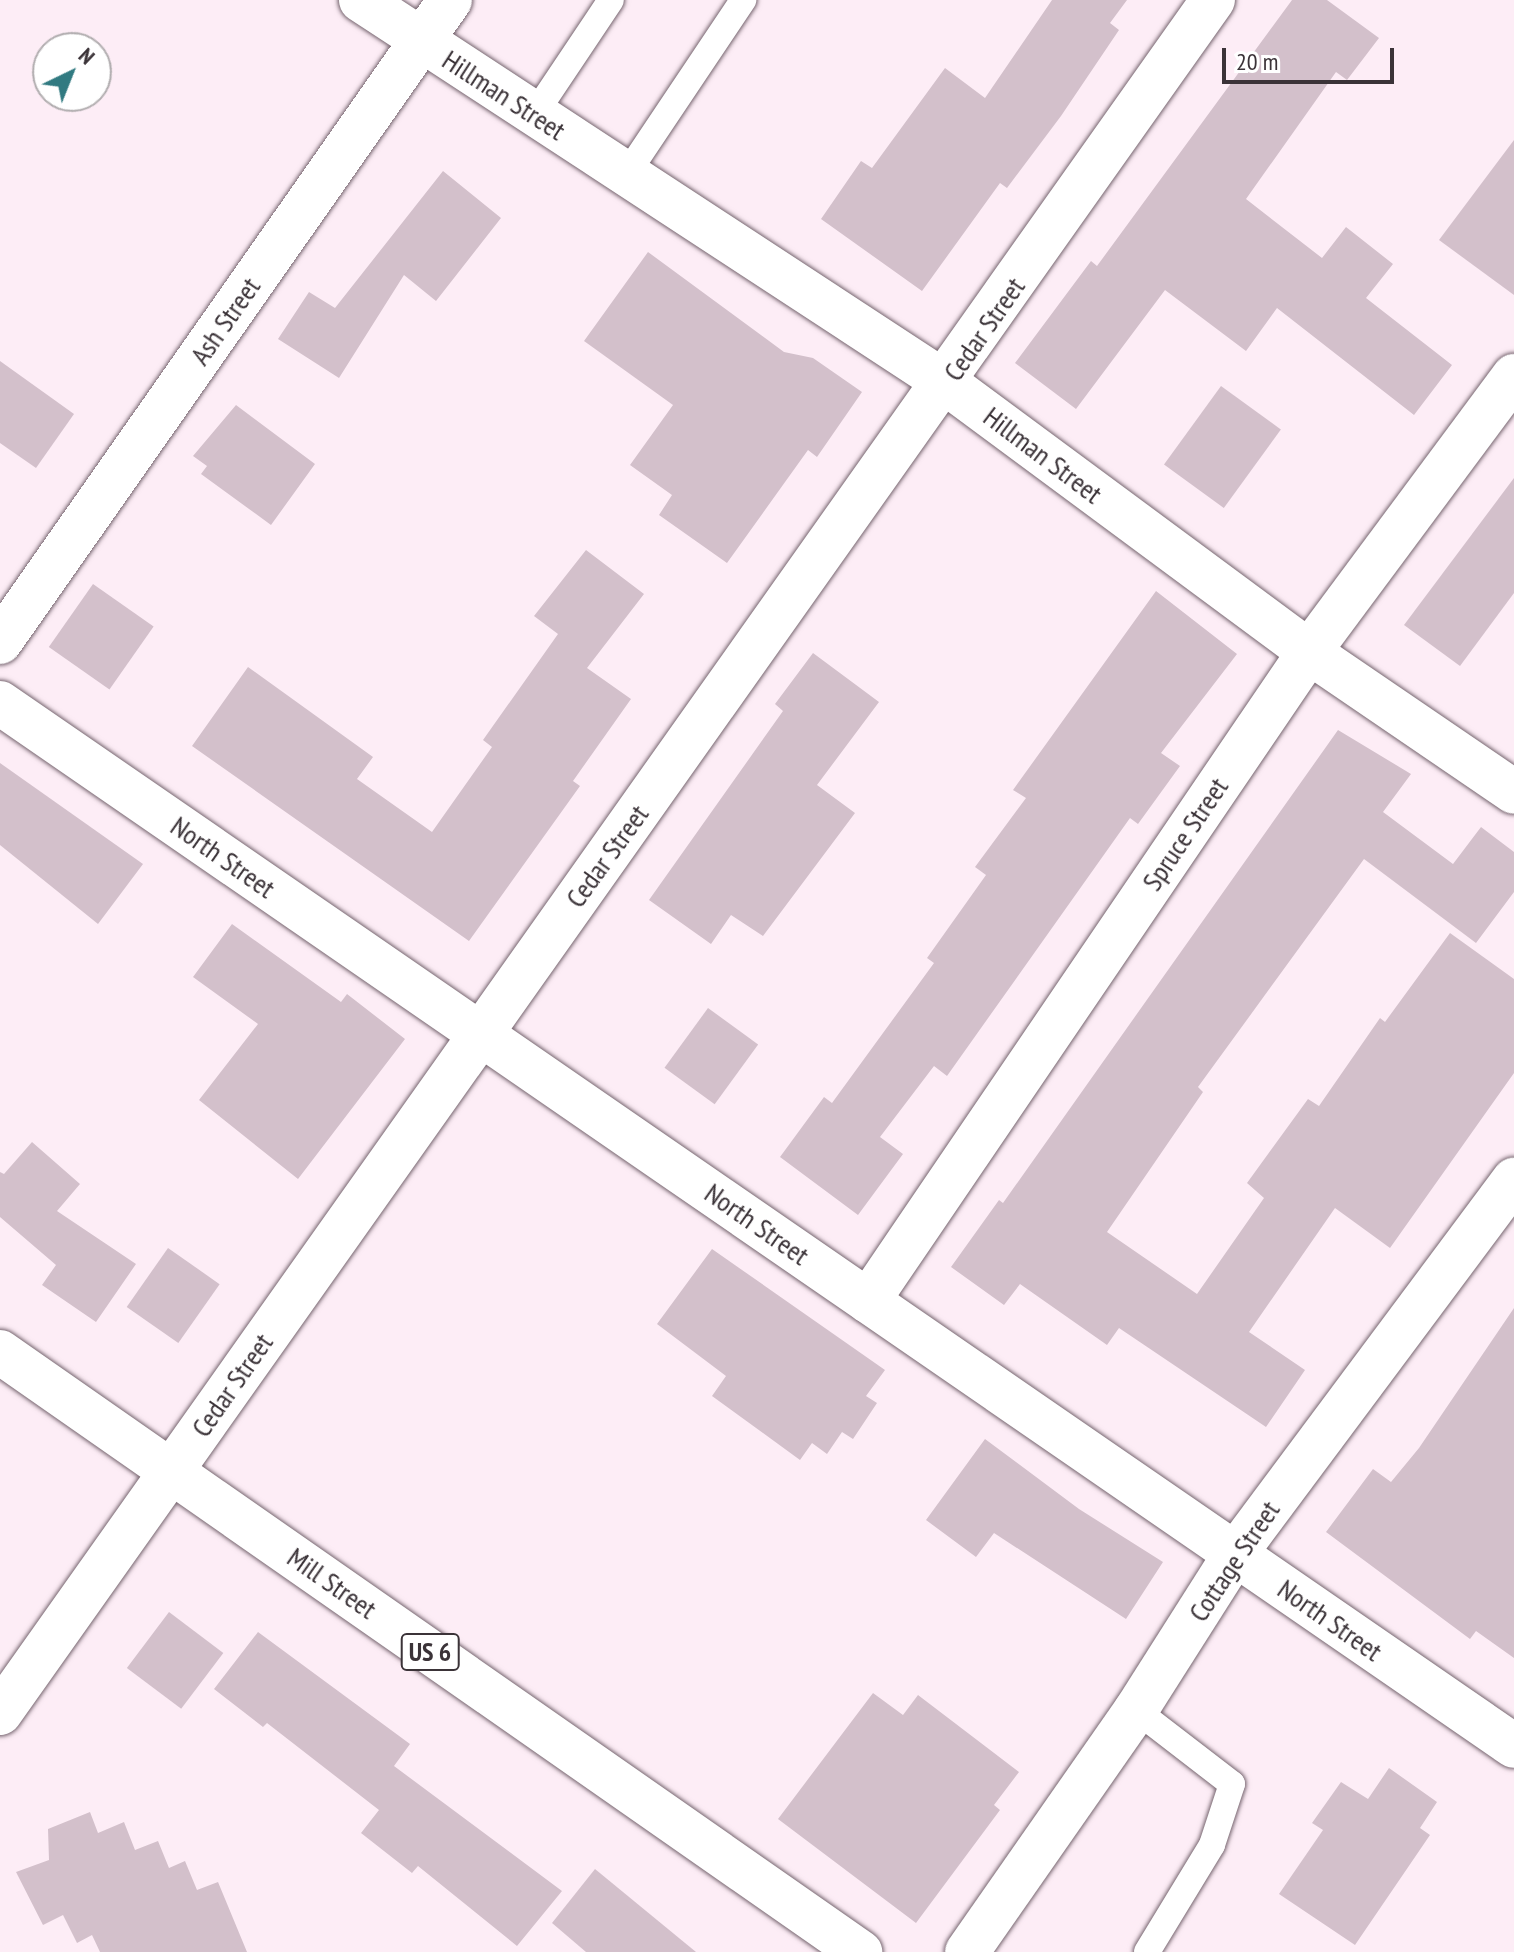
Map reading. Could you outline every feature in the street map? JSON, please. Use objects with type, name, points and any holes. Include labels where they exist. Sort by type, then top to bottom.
[{"type":"street","name":"Hillman Street","points":[[361,0],[946,383],[1309,652],[1514,792]]},
{"type":"street","name":"Ash Street","points":[[0,642],[450,0]]},
{"type":"street","name":"Cedar Street","points":[[0,1713],[480,1034],[946,383],[1213,0]]},
{"type":"street","name":"Spruce Street","points":[[868,1301],[1309,652],[1514,376]]},
{"type":"street","name":"North Street","points":[[0,703],[1514,1746]]},
{"type":"street","name":"Cottage Street","points":[[967,1952],[1136,1710],[1235,1554],[1514,1180]]},
{"type":"street","name":"Mill Street","points":[[0,1352],[860,1952]]},
{"type":"lane","points":[[534,115],[611,0]]},
{"type":"lane","points":[[626,175],[743,0]]},
{"type":"lane","points":[[1136,1710],[1232,1784],[1212,1845],[1147,1952]]},
{"type":"building","points":[[1052,0],[1127,0],[1110,23],[1119,30],[1061,116],[1007,188],[1000,183],[922,291],[821,219],[861,161],[872,168],[945,68],[985,98]]},
{"type":"building","points":[[1292,0],[1327,0],[1379,38],[1347,80],[1336,72],[1246,199],[1322,258],[1346,227],[1393,264],[1366,298],[1452,365],[1414,415],[1277,308],[1246,351],[1165,290],[1076,409],[1015,363],[1091,261],[1097,266]]},
{"type":"building","points":[[1514,140],[1514,295],[1439,240]]},
{"type":"building","points":[[443,171],[501,218],[436,301],[404,275],[339,378],[278,339],[309,292],[335,308]]},
{"type":"building","points":[[648,252],[784,352],[813,358],[862,392],[817,457],[808,450],[727,563],[659,515],[672,495],[630,465],[673,405],[584,341]]},
{"type":"building","points":[[0,361],[74,414],[36,468],[0,443]]},
{"type":"building","points":[[1221,386],[1281,429],[1224,508],[1164,464]]},
{"type":"building","points":[[236,405],[315,464],[271,525],[201,474],[207,466],[193,456]]},
{"type":"building","points":[[1514,478],[1514,593],[1460,666],[1404,625]]},
{"type":"building","points":[[586,550],[644,594],[587,668],[631,699],[573,781],[580,786],[469,941],[192,746],[248,667],[373,757],[357,779],[432,832],[492,747],[483,740],[558,634],[534,616]]},
{"type":"building","points":[[93,584],[154,626],[109,690],[49,647]]},
{"type":"building","points":[[1156,591],[1237,654],[1161,753],[1180,766],[1138,824],[1130,818],[947,1076],[934,1066],[880,1137],[903,1154],[858,1215],[780,1157],[824,1097],[832,1103],[934,963],[927,958],[986,875],[975,867],[1026,798],[1013,790]]},
{"type":"building","points":[[813,653],[879,702],[817,785],[855,813],[763,936],[731,915],[711,944],[649,900],[783,711],[775,704]]},
{"type":"building","points":[[1338,730],[1411,774],[1383,812],[1453,864],[1481,827],[1514,852],[1514,892],[1476,943],[1364,859],[1198,1087],[1203,1092],[1107,1232],[1197,1294],[1264,1198],[1247,1183],[1308,1099],[1319,1106],[1380,1018],[1385,1022],[1450,933],[1514,979],[1514,1073],[1390,1248],[1335,1208],[1249,1332],[1305,1370],[1266,1427],[1119,1328],[1107,1345],[1020,1284],[1004,1305],[951,1267],[999,1200],[1003,1203]]},
{"type":"building","points":[[0,763],[143,864],[98,924],[0,845]]},
{"type":"building","points":[[232,924],[341,1002],[347,994],[405,1039],[298,1179],[199,1100],[258,1024],[193,977]]},
{"type":"building","points":[[708,1008],[758,1044],[715,1104],[665,1068]]},
{"type":"building","points":[[32,1142],[80,1184],[57,1211],[136,1264],[96,1322],[42,1285],[56,1265],[0,1217],[0,1172],[4,1174]]},
{"type":"building","points":[[168,1248],[220,1284],[178,1343],[127,1307]]},
{"type":"building","points":[[712,1249],[885,1370],[866,1396],[877,1403],[853,1439],[842,1432],[827,1454],[812,1443],[800,1460],[712,1396],[726,1376],[657,1324]]},
{"type":"building","points":[[1514,1308],[1514,1658],[1476,1631],[1470,1639],[1326,1532],[1373,1469],[1391,1482],[1419,1448]]},
{"type":"building","points":[[985,1439],[1079,1509],[1163,1562],[1126,1619],[994,1533],[976,1557],[926,1520]]},
{"type":"building","points":[[169,1612],[223,1653],[181,1709],[127,1668]]},
{"type":"building","points":[[258,1632],[410,1744],[394,1766],[562,1891],[517,1946],[418,1866],[412,1873],[361,1833],[379,1810],[267,1723],[263,1727],[214,1689]]},
{"type":"building","points":[[873,1693],[903,1715],[918,1695],[1019,1772],[994,1805],[1000,1810],[916,1923],[778,1819]]},
{"type":"building","points":[[1389,1768],[1437,1802],[1420,1828],[1430,1835],[1355,1945],[1279,1894],[1323,1830],[1312,1823],[1341,1782],[1368,1799]]},
{"type":"building","points":[[90,1812],[98,1833],[124,1822],[135,1850],[158,1841],[169,1868],[185,1861],[197,1890],[218,1882],[247,1952],[100,1952],[92,1935],[77,1943],[63,1915],[43,1925],[16,1872],[49,1860],[48,1829]]},
{"type":"building","points":[[595,1869],[696,1952],[586,1952],[552,1923]]}]
